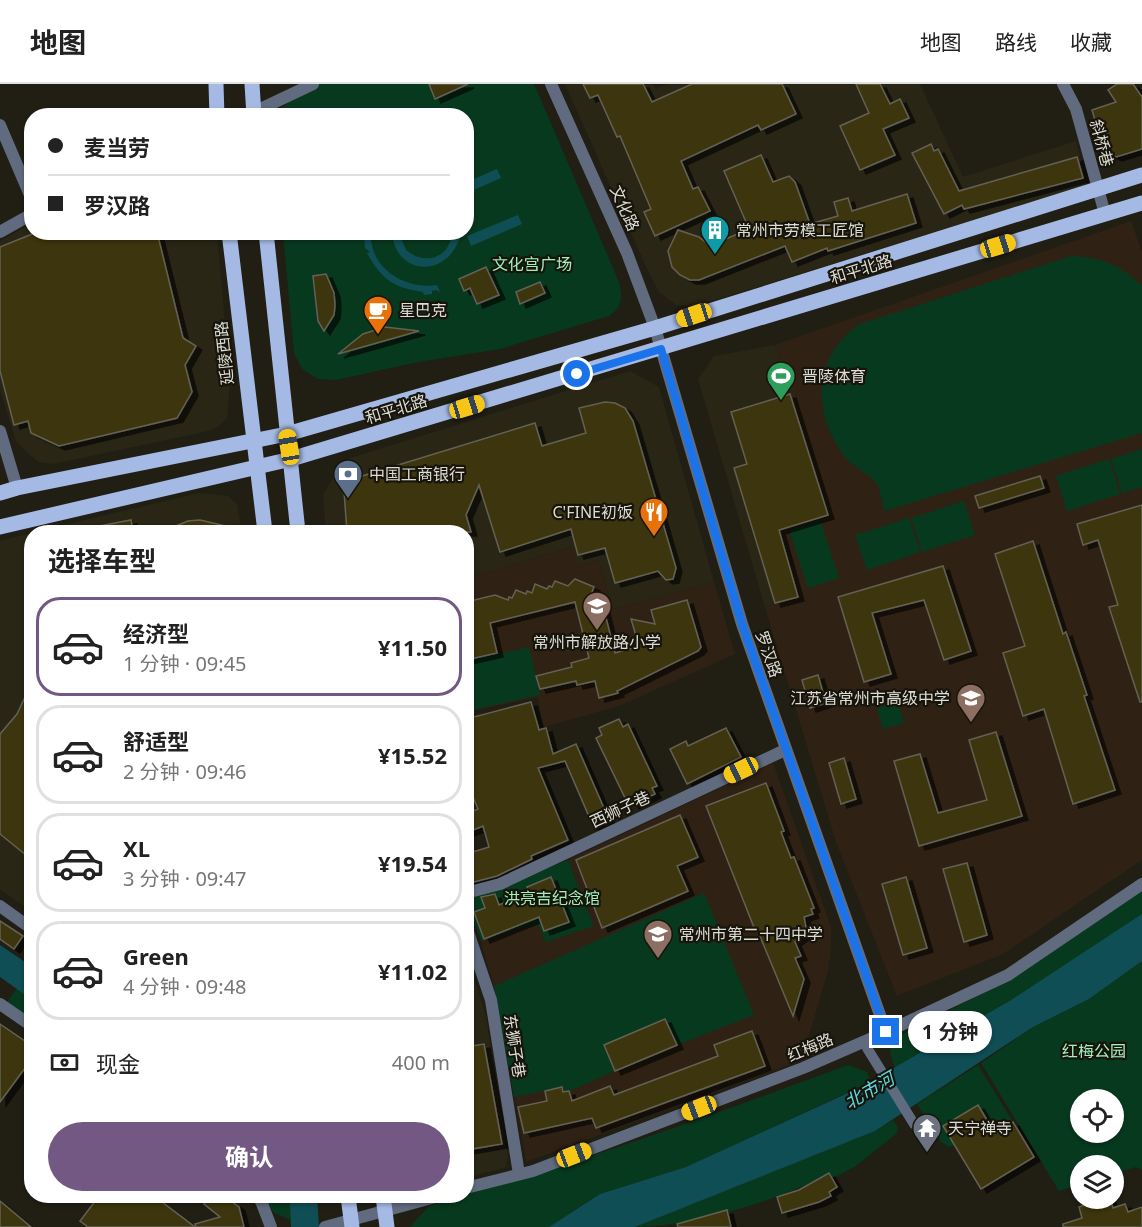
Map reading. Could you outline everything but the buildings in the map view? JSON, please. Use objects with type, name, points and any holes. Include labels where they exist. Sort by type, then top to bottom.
[{"type":"main road","points":[[216,84],[217,108]]},
{"type":"main road","points":[[252,84],[254,108]]},
{"type":"main road","name":"和平北路","points":[[0,493],[287,434],[655,328],[1142,175]]},
{"type":"main road","name":"和平北路","points":[[0,526],[258,469],[1142,203]]},
{"type":"main road","name":"延陵西路","points":[[231,240],[246,390],[255,441],[264,525]]},
{"type":"main road","points":[[267,240],[296,525]]},
{"type":"main road","points":[[349,1203],[351,1223]]},
{"type":"main road","points":[[384,1203],[387,1227]]},
{"type":"street","points":[[266,108],[313,84]]},
{"type":"street","name":"文化路","points":[[551,84],[627,253],[661,349]]},
{"type":"street","name":"斜桥巷","points":[[1063,84],[1076,109],[1105,213]]},
{"type":"street","points":[[0,125],[24,182]]},
{"type":"street","points":[[0,232],[24,218]]},
{"type":"street","name":"罗汉路","points":[[661,349],[742,624],[886,1032]]},
{"type":"street","points":[[0,431],[16,488]]},
{"type":"street","name":"西狮子巷","points":[[474,890],[500,884],[785,750]]},
{"type":"street","name":"红梅路","points":[[474,1186],[519,1174],[792,1072],[886,1032],[1008,975],[1142,884]]},
{"type":"street","points":[[0,906],[24,922]]},
{"type":"street","name":"东狮子巷","points":[[474,950],[491,1000],[519,1174]]},
{"type":"street","points":[[0,1004],[24,1020]]},
{"type":"street","points":[[867,1048],[914,1124]]},
{"type":"street","points":[[262,1203],[272,1227]]},
{"type":"street","points":[[342,1203],[351,1223]]},
{"type":"street","points":[[325,1227],[351,1223],[384,1203]]},
{"type":"shaded area","points":[[565,84],[653,84],[656,89],[667,84],[920,84],[963,177],[1076,141],[1087,185],[695,306],[676,305],[659,292],[648,271]]},
{"type":"shaded area","name":"江苏省常州市高级中学","points":[[1131,221],[1142,252],[1142,860],[1003,954],[897,996],[836,842],[765,607],[797,597],[779,530],[828,515],[775,345]]},
{"type":"shaded area","points":[[24,228],[24,240],[218,240],[230,382],[227,418],[218,427],[204,432],[53,464],[39,462],[16,441],[0,389],[0,241]]},
{"type":"shaded area","points":[[775,345],[828,515],[798,597],[765,607],[698,379],[714,356]]},
{"type":"shaded area","points":[[630,371],[659,387],[714,582],[613,609],[599,560],[578,566],[572,547],[474,576],[474,525],[325,525],[323,495],[344,460]]},
{"type":"shaded area","points":[[199,493],[228,496],[237,504],[241,525],[64,525]]},
{"type":"shaded area","points":[[24,535],[24,906],[0,889],[0,541]]},
{"type":"shaded area","name":"常州市解放路小学","points":[[573,547],[578,566],[599,560],[613,609],[714,582],[735,654],[619,706],[544,727],[538,697],[474,711],[474,576]]},
{"type":"shaded area","name":"常州市第二十四中学","points":[[773,763],[831,927],[828,971],[806,1046],[797,1058],[786,1066],[526,1162],[498,1001],[481,941],[538,923],[594,926],[568,860]]},
{"type":"shaded area","points":[[474,977],[486,1017],[508,1157],[505,1168],[474,1175]]},
{"type":"green space","name":"文化宫广场","points":[[320,84],[534,84],[619,282],[621,297],[619,306],[609,316],[500,349],[418,362],[336,380],[318,379],[302,369],[294,353],[284,240],[474,240],[474,108],[283,108],[293,97]]},
{"type":"green space","points":[[1071,256],[1101,260],[1126,273],[1142,286],[1142,433],[884,511],[877,484],[845,457],[826,422],[822,404],[822,386],[833,351],[844,337],[860,324]]},
{"type":"green space","points":[[1142,449],[1142,487],[1122,493],[1111,459]]},
{"type":"green space","points":[[1109,459],[1120,494],[1067,511],[1056,476]]},
{"type":"green space","points":[[964,501],[975,535],[922,552],[911,518]]},
{"type":"green space","points":[[909,518],[920,552],[867,570],[855,535]]},
{"type":"green space","points":[[820,520],[839,578],[808,588],[789,530]]},
{"type":"green space","points":[[529,647],[540,695],[474,709],[474,659]]},
{"type":"green space","points":[[898,702],[904,723],[883,729],[877,708]]},
{"type":"green space","name":"洪亮吉纪念馆","points":[[568,860],[594,926],[546,942],[537,923],[481,941],[474,920],[474,897]]},
{"type":"green space","points":[[1142,889],[1142,914],[1136,919],[1011,1000],[895,1068],[890,1053],[891,1042],[899,1036],[1009,980]]},
{"type":"green space","points":[[704,893],[754,1015],[677,1045],[665,1020],[605,1045],[615,1071],[569,1091],[563,1092],[561,1087],[514,1097],[494,986]]},
{"type":"green space","name":"红梅公园","points":[[1142,961],[1142,1170],[1136,1167],[1124,1171],[1124,1155],[1070,1155],[1070,1187],[1059,1191],[981,1063],[1033,1027],[1089,999]]},
{"type":"green space","points":[[17,988],[24,994],[24,1014],[7,1002]]},
{"type":"green space","points":[[848,1065],[867,1072],[871,1082],[686,1167],[600,1194],[549,1227],[410,1227],[427,1208],[437,1203],[474,1203],[474,1192],[542,1172]]},
{"type":"green space","points":[[978,1065],[1013,1122],[995,1134],[949,1147],[941,1142],[917,1104]]},
{"type":"green space","points":[[893,1120],[898,1127],[897,1133],[856,1166],[832,1179],[829,1173],[787,1193],[708,1217],[657,1226],[635,1227],[875,1131]]},
{"type":"green space","points":[[268,1203],[290,1203],[291,1220],[274,1213]]},
{"type":"water","points":[[497,169],[501,178],[474,190],[474,179]]},
{"type":"water","points":[[518,215],[522,224],[471,246],[469,240],[474,240],[474,233]]},
{"type":"water","points":[[364,240],[372,240],[376,257],[391,274],[413,284],[437,285],[440,292],[436,290],[432,291],[432,294],[424,295],[423,292],[390,282],[378,270],[367,253],[370,252],[365,248]]},
{"type":"water","points":[[394,240],[402,240],[406,250],[413,255],[428,258],[442,254],[450,240],[458,240],[454,250],[445,259],[435,265],[423,267],[403,258]]},
{"type":"water","name":"北市河","points":[[1142,914],[1142,961],[1089,999],[1033,1027],[875,1131],[635,1227],[549,1227],[600,1194],[686,1167],[861,1087],[1011,1000]]},
{"type":"water","points":[[0,945],[24,961],[24,994],[0,977]]},
{"type":"water","points":[[290,1203],[317,1203],[319,1227],[291,1227]]},
{"type":"place","name":"常州市劳模工匠馆","points":[[715,256]]},
{"type":"place","name":"星巴克","points":[[378,336]]},
{"type":"place","name":"晋陵体育","points":[[781,402]]},
{"type":"place","name":"中国工商银行","points":[[348,500]]},
{"type":"place","name":"C'FINE初饭","points":[[654,538]]},
{"type":"place","name":"常州市解放路小学","points":[[597,632]]},
{"type":"place","name":"江苏省常州市高级中学","points":[[971,724]]},
{"type":"place","name":"常州市第二十四中学","points":[[658,960]]},
{"type":"place","name":"天宁禅寺","points":[[927,1154]]},
{"type":"route","points":[[577,374],[661,349],[742,624],[886,1032]]}]
